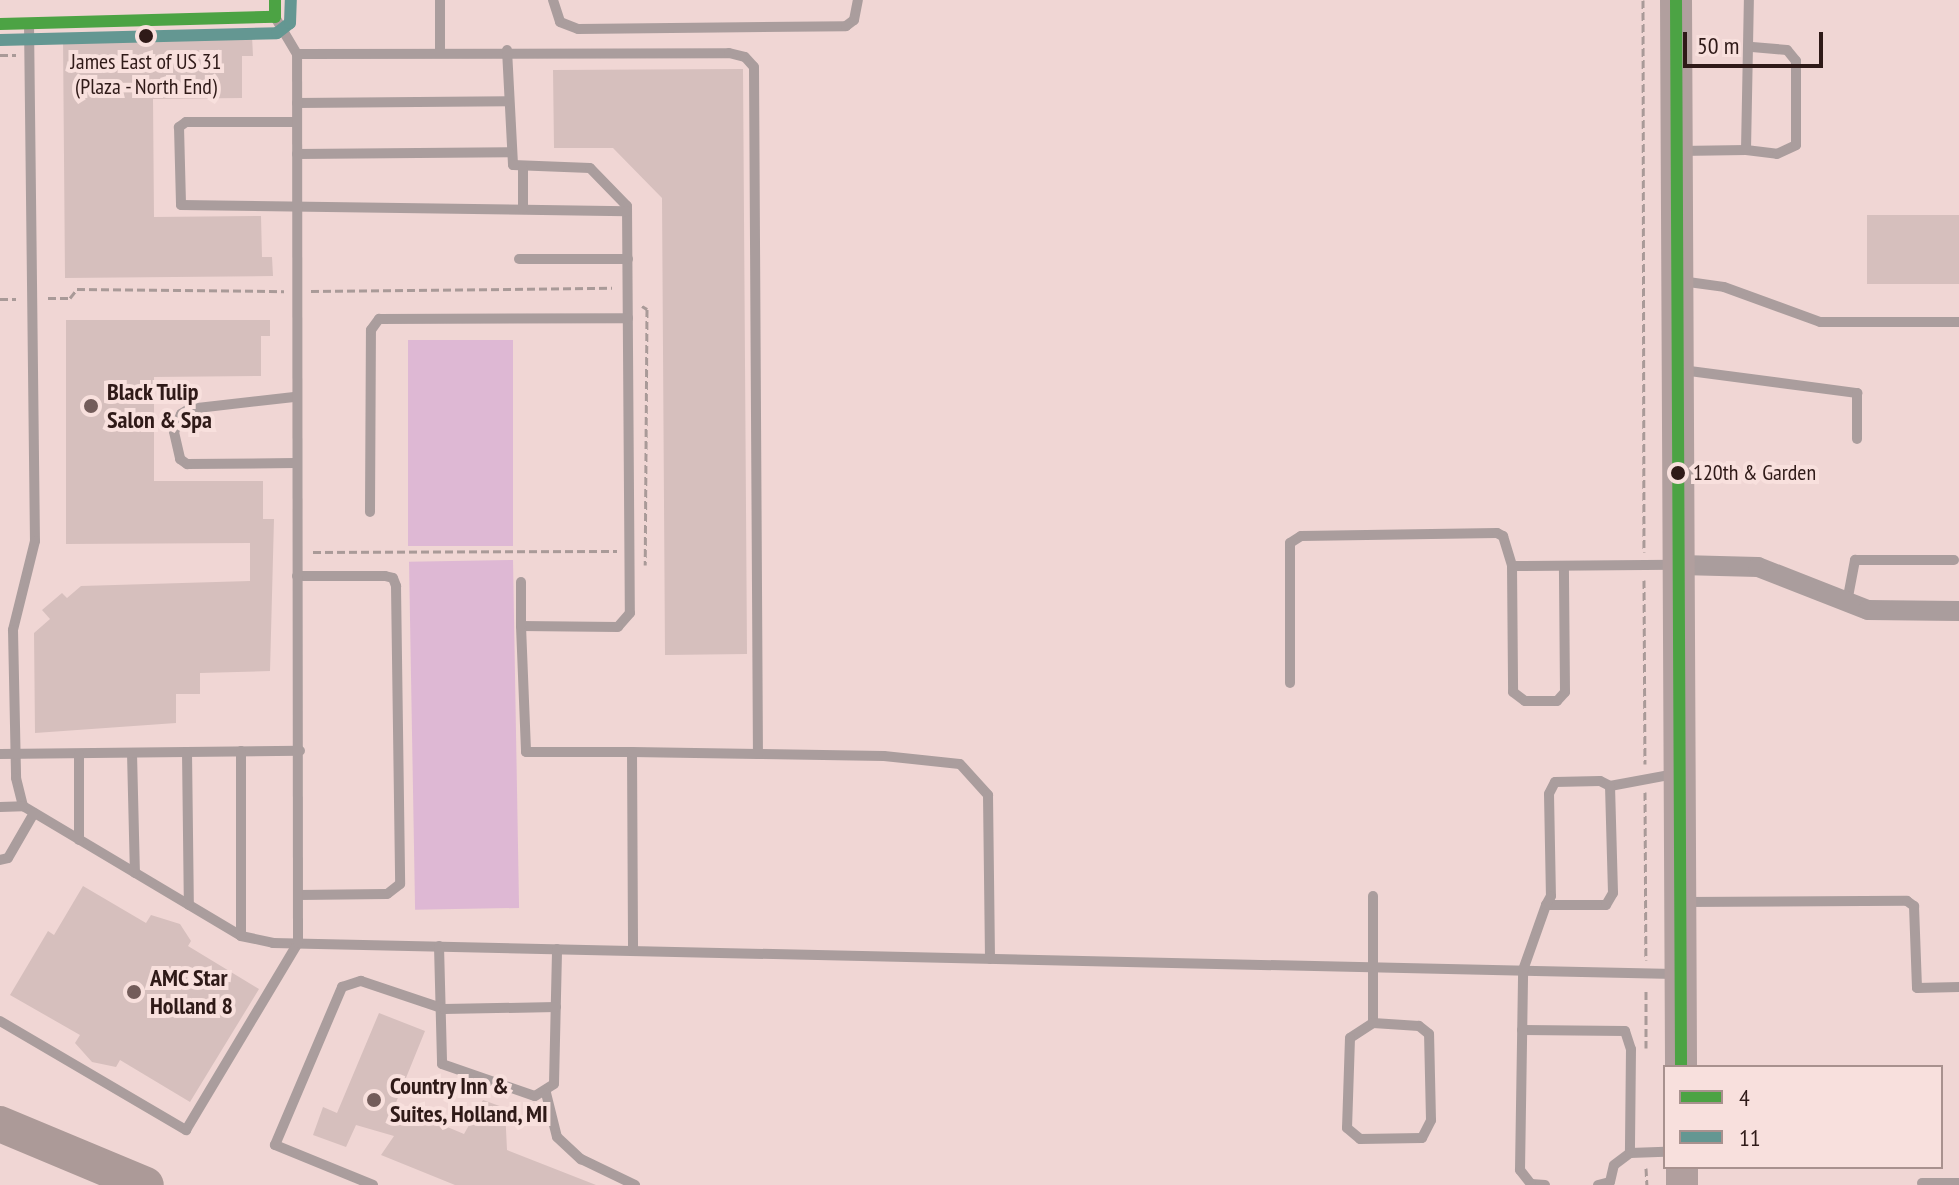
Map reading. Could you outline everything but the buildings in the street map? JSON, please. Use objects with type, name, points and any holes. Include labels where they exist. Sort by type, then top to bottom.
[{"type":"highway","points":[[0,1124],[146,1185]]},
{"type":"main road","points":[[1676,0],[1681,1065]]},
{"type":"street","points":[[1681,565],[1758,567],[1868,610],[1959,611]]},
{"type":"lane","points":[[0,1021],[186,1130],[298,943],[300,751],[294,397],[297,54],[275,17],[275,0]]},
{"type":"lane","points":[[440,0],[440,52]]},
{"type":"lane","points":[[553,0],[560,22],[578,29],[846,26],[854,20],[858,0]]},
{"type":"lane","points":[[1746,150],[1749,0]]},
{"type":"lane","points":[[0,24],[275,17]]},
{"type":"lane","points":[[23,806],[16,754],[13,630],[35,541],[29,23]]},
{"type":"lane","points":[[1677,151],[1746,150],[1777,154],[1796,145],[1796,61],[1787,50],[1749,47]]},
{"type":"lane","points":[[297,54],[507,50],[729,53],[745,57],[754,67],[758,754]]},
{"type":"lane","points":[[507,50],[509,152],[513,165],[523,169],[590,168],[627,211],[630,613],[618,627],[521,626]]},
{"type":"lane","points":[[297,103],[508,101]]},
{"type":"lane","points":[[297,122],[186,122],[177,134],[181,205],[627,211]]},
{"type":"lane","points":[[297,154],[509,152]]},
{"type":"lane","points":[[523,169],[523,209]]},
{"type":"lane","points":[[519,259],[628,259]]},
{"type":"lane","points":[[1679,281],[1724,287],[1820,322],[1959,322]]},
{"type":"lane","points":[[370,512],[371,330],[379,319],[628,318]]},
{"type":"lane","points":[[1680,370],[1857,393],[1857,439]]},
{"type":"lane","points":[[294,397],[189,409],[181,414],[174,432],[180,459],[187,464],[295,463]]},
{"type":"lane","points":[[1290,683],[1290,543],[1301,536],[1497,533],[1503,536],[1512,566],[1513,692],[1525,701],[1557,701],[1565,692],[1564,566]]},
{"type":"lane","points":[[1846,603],[1855,560],[1954,560]]},
{"type":"lane","points":[[1512,566],[1681,565]]},
{"type":"lane","points":[[297,576],[385,576],[393,578],[396,586],[400,884],[387,894],[299,895]]},
{"type":"lane","points":[[521,582],[526,752],[884,756],[960,764],[988,795],[990,959]]},
{"type":"lane","points":[[241,751],[241,936]]},
{"type":"lane","points":[[0,754],[300,751]]},
{"type":"lane","points":[[187,752],[189,905]]},
{"type":"lane","points":[[632,752],[633,947]]},
{"type":"lane","points":[[132,753],[135,873]]},
{"type":"lane","points":[[79,754],[79,840]]},
{"type":"lane","points":[[1545,1185],[1531,1184],[1520,1170],[1523,970],[1551,896],[1549,794],[1555,782],[1600,781],[1610,786],[1645,782],[1681,772]]},
{"type":"lane","points":[[1546,905],[1606,905],[1613,893],[1610,786]]},
{"type":"lane","points":[[0,807],[23,806],[241,936],[298,943],[557,949],[633,947],[990,959],[1681,974]]},
{"type":"lane","points":[[0,860],[8,858],[34,813]]},
{"type":"lane","points":[[1373,896],[1373,1023]]},
{"type":"lane","points":[[1681,902],[1907,901],[1914,906],[1917,988],[1959,987]]},
{"type":"lane","points":[[439,946],[444,1009],[442,1064],[535,1096],[546,1093],[554,1084],[557,949]]},
{"type":"lane","points":[[373,1185],[275,1145],[342,987],[361,981],[444,1009],[556,1007]]},
{"type":"lane","points":[[1373,1023],[1419,1026],[1429,1034],[1431,1120],[1422,1138],[1360,1139],[1347,1128],[1350,1038],[1373,1023]]},
{"type":"lane","points":[[1522,1030],[1625,1031],[1631,1049],[1630,1153]]},
{"type":"lane","points":[[546,1093],[557,1137],[581,1159],[635,1185]]},
{"type":"lane","points":[[1598,1185],[1610,1182],[1614,1165],[1630,1153],[1663,1152]]},
{"type":"lane","points":[[1922,1183],[1959,1183]]},
{"type":"path","points":[[1643,0],[1647,973]]},
{"type":"path","points":[[0,55],[18,55]]},
{"type":"path","points":[[0,299],[70,298],[77,289],[296,291],[614,288],[647,309],[647,566],[615,550],[297,552]]},
{"type":"shaded area","points":[[408,340],[513,340],[513,546],[408,546]]},
{"type":"shaded area","points":[[513,560],[519,908],[415,910],[409,562]]},
{"type":"transit line","name":"4","points":[[0,24],[275,17],[275,0]]},
{"type":"transit line","name":"11","points":[[0,40],[277,33],[290,23],[291,0]]},
{"type":"transit line","name":"4","points":[[1676,0],[1681,1065]]},
{"type":"place","name":"James East of US 31 (Plaza - North End)","points":[[146,36]]},
{"type":"place","name":"Black Tulip Salon & Spa","points":[[91,406]]},
{"type":"place","name":"120th & Garden","points":[[1678,473]]},
{"type":"place","name":"AMC Star Holland 8","points":[[134,992]]},
{"type":"place","name":"Country Inn & Suites, Holland, MI","points":[[374,1100]]}]
